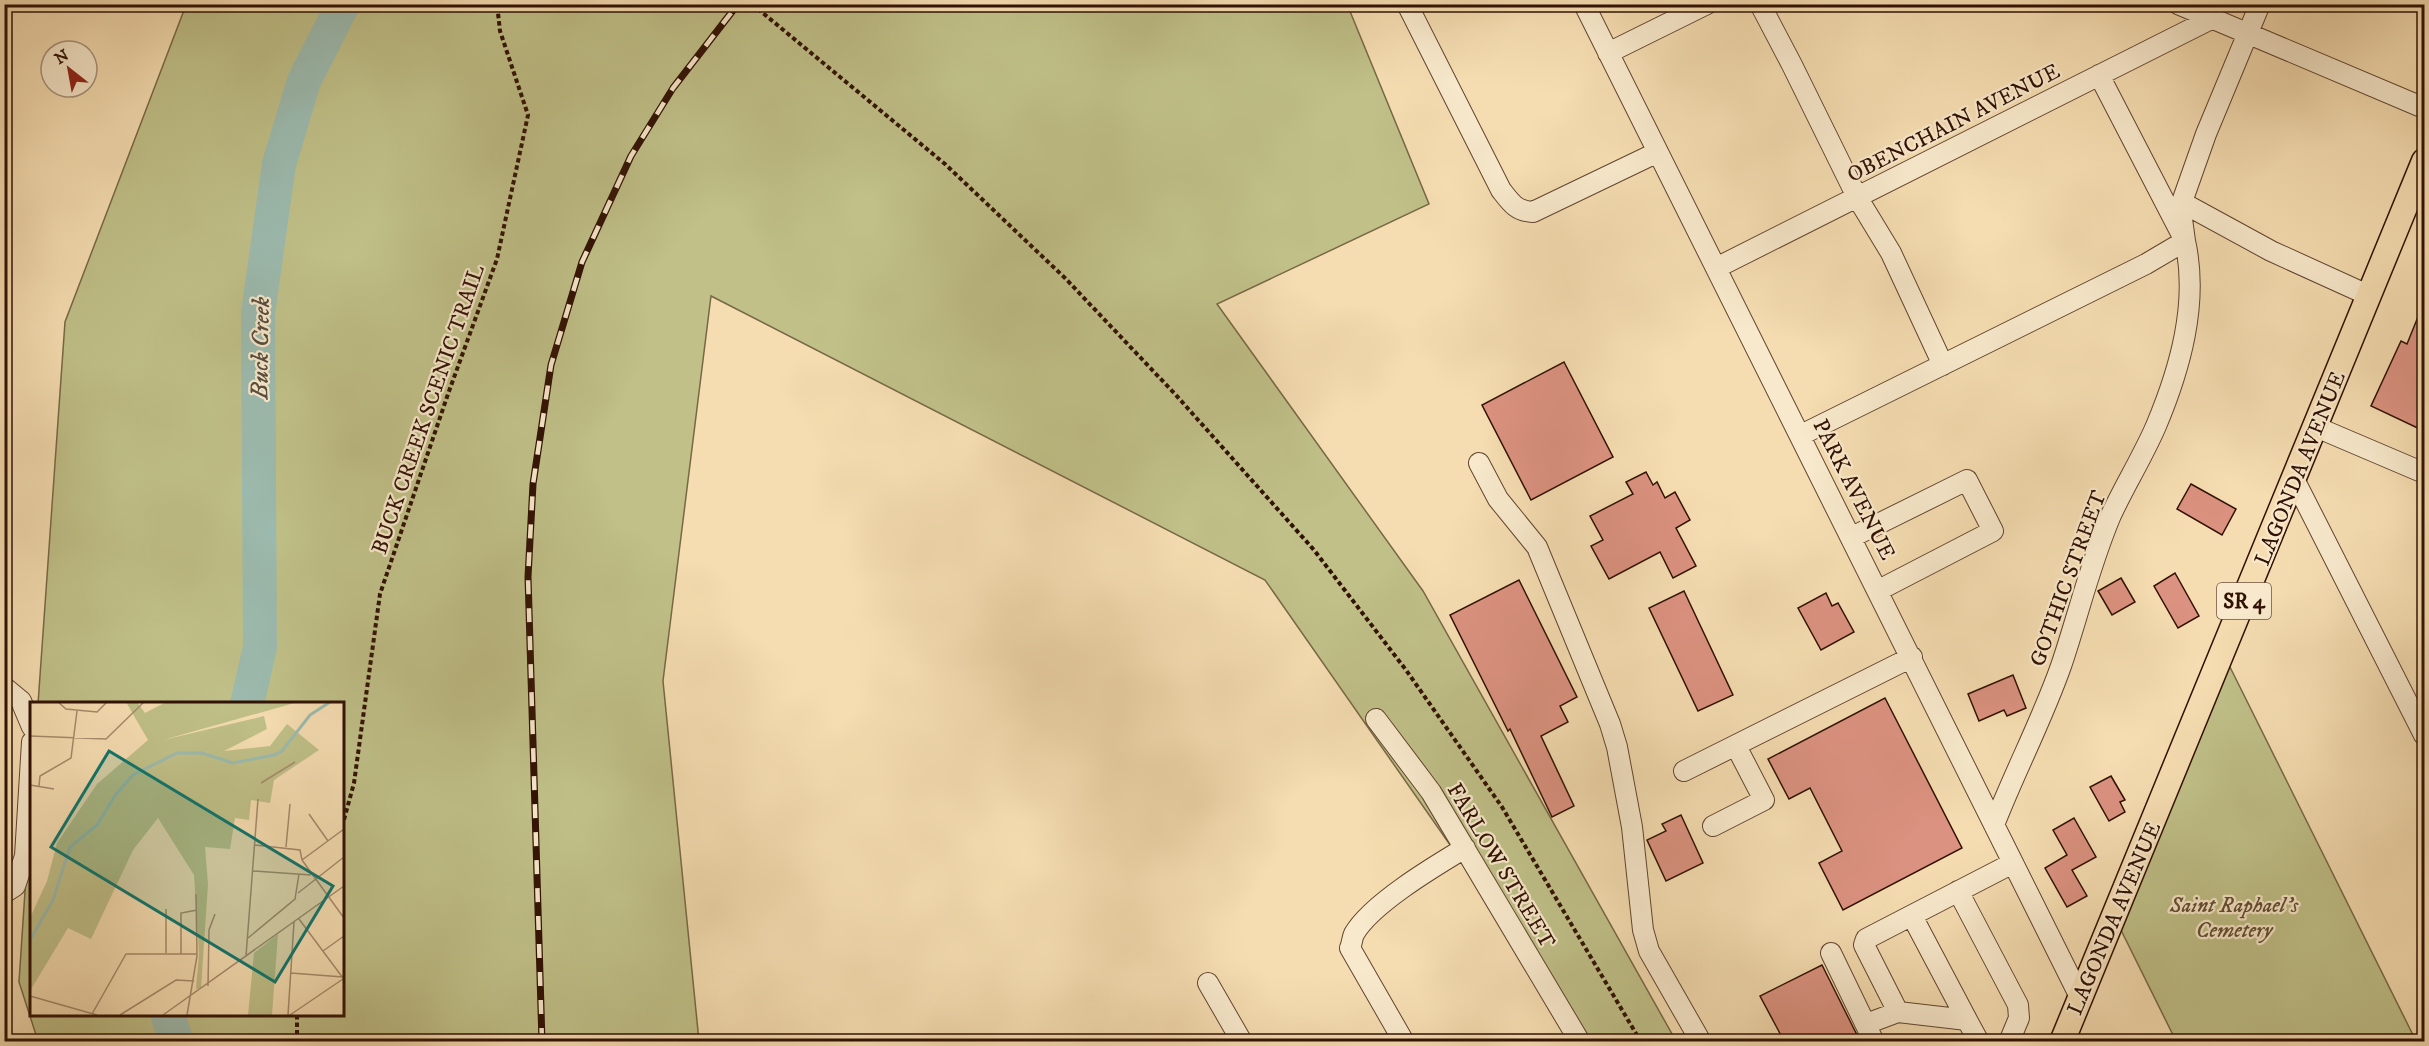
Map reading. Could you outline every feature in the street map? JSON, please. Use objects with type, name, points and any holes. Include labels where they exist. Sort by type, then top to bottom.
[{"type":"main road","name":"LAGONDA AVENUE","points":[[2062,1041],[2424,161]]},
{"type":"street","points":[[1407,4],[1501,190],[1513,206],[1522,211],[1533,212],[1658,152]]},
{"type":"street","name":"PARK AVENUE","points":[[1584,4],[1879,590],[2080,997]]},
{"type":"street","points":[[1608,53],[1707,4]]},
{"type":"street","points":[[1760,4],[1857,197],[1891,253],[1943,364]]},
{"type":"street","points":[[2178,4],[2424,108]]},
{"type":"street","name":"GOTHIC STREET","points":[[1994,825],[2060,668],[2112,514],[2156,425],[2174,376],[2184,337],[2191,294],[2191,266],[2182,219],[2182,203],[2206,134],[2260,4]]},
{"type":"street","name":"OBENCHAIN AVENUE","points":[[1716,268],[2211,19]]},
{"type":"street","name":"GOTHIC STREET","points":[[2099,75],[2186,241]]},
{"type":"street","points":[[2182,203],[2271,251],[2370,296]]},
{"type":"street","points":[[1801,435],[2146,264],[2186,241]]},
{"type":"street","points":[[2316,428],[2424,473]]},
{"type":"street","points":[[1479,463],[1498,499],[1537,547],[1610,724],[1617,747],[1632,827],[1643,930],[1649,951],[1701,1041]]},
{"type":"street","points":[[2294,479],[2424,735]]},
{"type":"street","points":[[1852,537],[1967,480],[1993,531],[1879,590]]},
{"type":"street","points":[[1684,771],[1912,657]]},
{"type":"street","points":[[4,687],[21,702],[30,722]]},
{"type":"street","name":"FARLOW STREET","points":[[1376,719],[1431,792],[1580,1041]]},
{"type":"street","points":[[1713,826],[1764,800],[1736,746]]},
{"type":"street","points":[[4,893],[15,886],[25,856],[30,775]]},
{"type":"street","points":[[1404,1041],[1350,948],[1354,934],[1374,912],[1389,900],[1465,848]]},
{"type":"street","points":[[1898,1012],[1864,942],[2013,863]]},
{"type":"street","points":[[1958,891],[2018,1005],[2019,1018],[2008,1041]]},
{"type":"street","points":[[1912,915],[1979,1041]]},
{"type":"street","points":[[1831,954],[1870,1033],[1898,1012],[1967,1020]]},
{"type":"street","points":[[1208,983],[1242,1041]]},
{"type":"path","name":"BUCK CREEK SCENIC TRAIL","points":[[344,820],[354,783],[380,594],[497,259],[528,115],[500,31],[497,4]]},
{"type":"path","points":[[754,6],[945,164],[1065,278],[1175,394],[1314,549],[1406,670],[1502,807],[1641,1041]]},
{"type":"path","points":[[297,1016],[297,1041]]},
{"type":"green space","points":[[1347,4],[1429,204],[1217,304],[1423,591],[1676,1041],[1587,1041],[1265,580],[711,296],[663,681],[699,1041],[38,1041],[19,982],[30,816],[30,1016],[344,1016],[344,702],[38,702],[65,322],[186,5]]},
{"type":"green space","name":"Saint Raphael's Cemetery","points":[[2223,653],[2416,1041],[2176,1041],[2114,916]]},
{"type":"building","points":[[2424,302],[2424,431],[2371,406],[2401,341],[2407,344]]},
{"type":"building","points":[[1564,362],[1613,457],[1531,500],[1482,405]]},
{"type":"building","points":[[1646,472],[1653,485],[1657,482],[1665,498],[1675,492],[1690,520],[1676,528],[1696,566],[1673,578],[1660,552],[1609,579],[1591,546],[1603,540],[1590,516],[1633,494],[1626,482]]},
{"type":"building","points":[[2191,484],[2236,509],[2222,535],[2177,509]]},
{"type":"building","points":[[2175,573],[2199,616],[2178,628],[2154,586]]},
{"type":"building","points":[[2121,578],[2135,602],[2112,615],[2098,591]]},
{"type":"building","points":[[1519,580],[1577,697],[1560,706],[1568,722],[1541,736],[1574,806],[1552,817],[1510,729],[1508,731],[1450,615]]},
{"type":"building","points":[[1684,591],[1733,695],[1698,711],[1649,608]]},
{"type":"building","points":[[1826,593],[1832,606],[1838,603],[1854,632],[1821,650],[1798,608]]},
{"type":"building","points":[[2013,675],[2026,708],[2007,716],[2004,710],[1979,721],[1968,694]]},
{"type":"building","points":[[1885,698],[1962,848],[1843,910],[1819,863],[1842,851],[1810,788],[1789,799],[1768,759]]},
{"type":"building","points":[[2111,776],[2125,800],[2120,802],[2125,812],[2109,821],[2090,787]]},
{"type":"building","points":[[1681,815],[1703,863],[1666,881],[1647,840],[1666,831],[1662,824]]},
{"type":"building","points":[[2074,818],[2096,857],[2072,870],[2087,896],[2067,907],[2045,868],[2067,855],[2053,830]]},
{"type":"building","points":[[1822,965],[1860,1041],[1784,1041],[1760,996]]},
{"type":"waterway","name":"Buck Creek","points":[[247,702],[260,647],[258,313],[279,164],[304,81],[343,4]]},
{"type":"waterway","name":"Buck Creek","points":[[168,1016],[177,1042]]},
{"type":"railway","points":[[542,1042],[528,577],[533,484],[551,365],[582,262],[631,156],[673,88],[738,4]]}]
